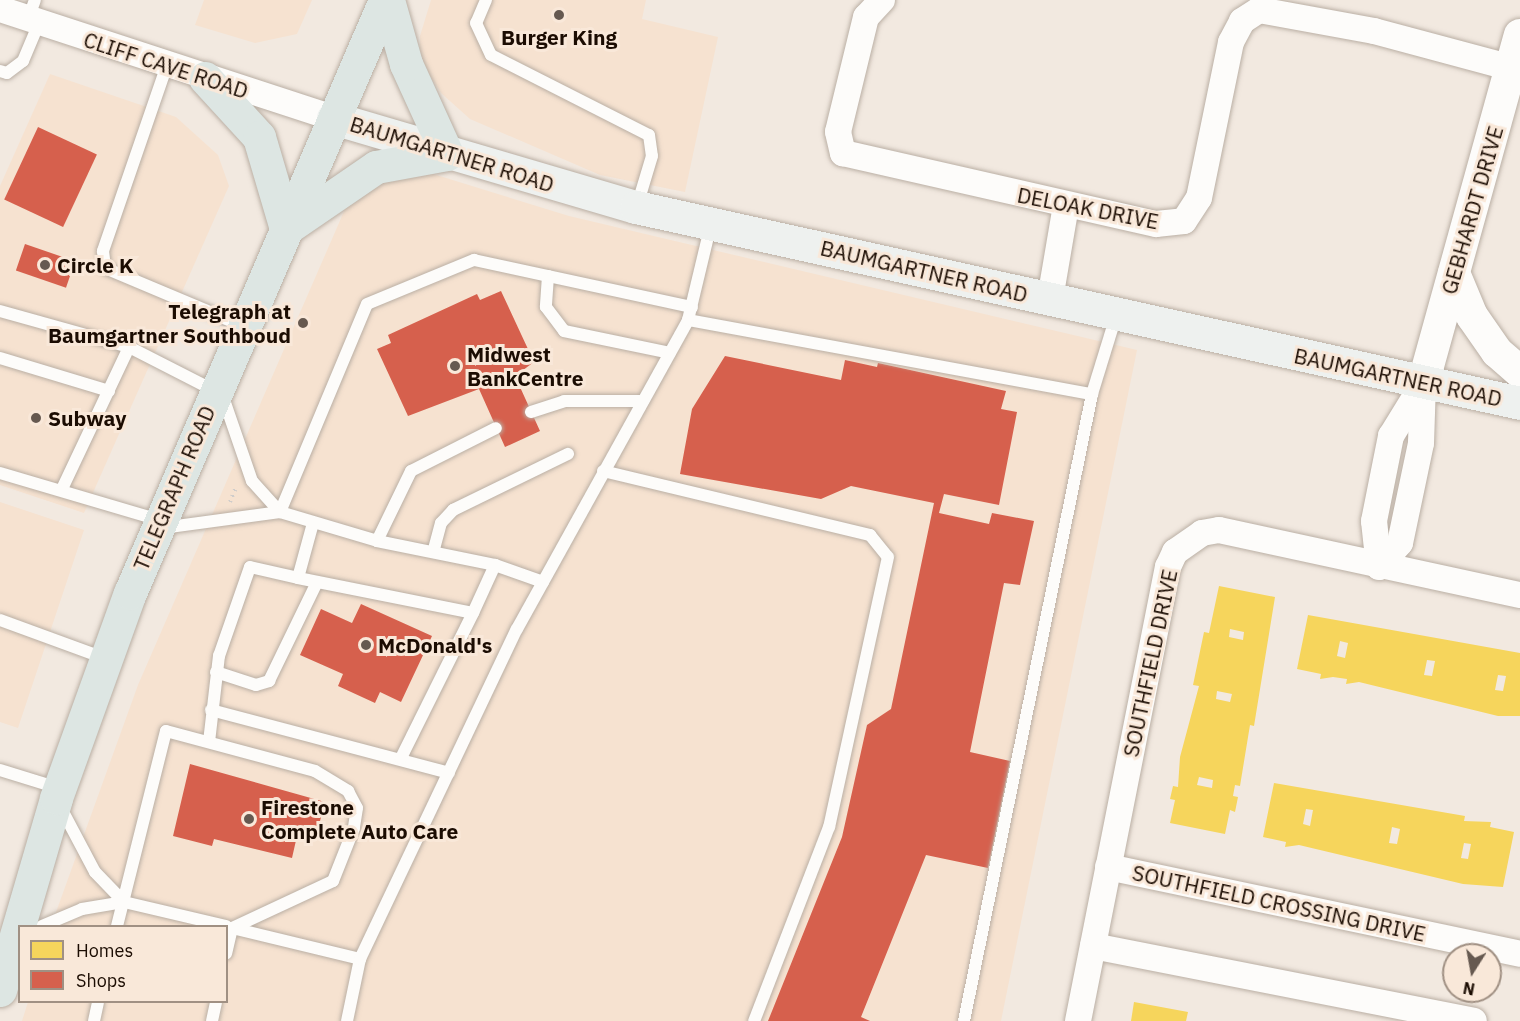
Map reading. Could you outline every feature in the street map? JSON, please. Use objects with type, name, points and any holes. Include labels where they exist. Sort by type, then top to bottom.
[{"type":"main road","name":"TELEGRAPH ROAD","points":[[20,925],[58,793],[105,659],[158,524],[333,118],[387,0]]},
{"type":"main road","points":[[205,78],[259,137],[286,229],[376,167],[447,154],[406,64],[387,0]]},
{"type":"main road","name":"BAUMGARTNER ROAD","points":[[333,118],[447,154],[636,207],[1520,404]]},
{"type":"main road","name":"TELEGRAPH ROAD","points":[[0,990],[16,938]]},
{"type":"street","name":"DELOAK DRIVE","points":[[882,0],[866,17],[838,132],[843,153],[1156,224],[1184,221],[1201,189],[1231,42],[1242,21],[1259,10],[1285,10],[1516,69]]},
{"type":"street","name":"CLIFF CAVE ROAD","points":[[0,9],[34,14],[167,65],[333,118]]},
{"type":"street","name":"GEBHARDT DRIVE","points":[[1423,384],[1516,69],[1520,35]]},
{"type":"street","points":[[1050,299],[1066,205]]},
{"type":"street","points":[[1454,273],[1472,316],[1497,352],[1520,372]]},
{"type":"street","points":[[1379,567],[1374,521],[1391,436],[1423,384]]},
{"type":"street","name":"SOUTHFIELD DRIVE","points":[[1078,1021],[1108,867],[1175,552],[1202,533],[1219,530],[1379,567],[1520,595]]},
{"type":"street","name":"SOUTHFIELD CROSSING DRIVE","points":[[1108,867],[1520,954]]},
{"type":"street","points":[[1094,946],[1474,1021]]},
{"type":"lane","points":[[486,0],[476,23],[491,55],[649,135],[652,156],[636,207]]},
{"type":"lane","points":[[0,71],[7,73],[23,61],[34,14]]},
{"type":"lane","points":[[167,65],[103,251],[105,268],[243,326]]},
{"type":"lane","points":[[347,1021],[360,959],[449,773],[543,582],[688,320],[711,224]]},
{"type":"lane","points":[[280,512],[367,304],[474,260],[692,307]]},
{"type":"lane","points":[[548,276],[546,307],[564,331],[670,353]]},
{"type":"lane","points":[[0,311],[129,347],[217,386],[252,481],[280,512]]},
{"type":"lane","points":[[964,1021],[1092,394],[1117,314]]},
{"type":"lane","points":[[688,320],[1092,394]]},
{"type":"lane","points":[[62,489],[129,347]]},
{"type":"lane","points":[[0,358],[109,391]]},
{"type":"lane","points":[[531,412],[564,400],[642,401]]},
{"type":"lane","points":[[377,541],[411,471],[496,428]]},
{"type":"lane","points":[[434,549],[441,523],[453,510],[568,454]]},
{"type":"lane","points":[[603,471],[870,535],[888,557],[830,822],[754,1021]]},
{"type":"lane","points":[[0,473],[62,489],[158,524],[280,512],[377,541],[434,549],[495,565],[543,582]]},
{"type":"lane","points":[[298,578],[313,523]]},
{"type":"lane","points":[[401,758],[495,565]]},
{"type":"lane","points":[[209,742],[216,672],[250,567],[473,613]]},
{"type":"lane","points":[[216,672],[256,685],[269,681],[317,582]]},
{"type":"lane","points":[[0,620],[105,659]]},
{"type":"lane","points":[[211,710],[401,758],[449,773]]},
{"type":"lane","points":[[118,925],[166,731],[315,771],[348,790],[357,808],[333,881],[228,927]]},
{"type":"lane","points":[[0,770],[58,793],[95,872],[124,902]]},
{"type":"lane","points":[[46,925],[82,909],[124,902],[220,925]]},
{"type":"lane","points":[[228,927],[360,959]]},
{"type":"lane","points":[[93,1021],[98,1003]]},
{"type":"lane","points":[[212,1021],[216,1003]]},
{"type":"shaded area","points":[[204,0],[312,0],[297,34],[255,43],[195,25]]},
{"type":"shaded area","points":[[431,0],[646,0],[642,19],[718,37],[685,192],[600,175],[470,119],[441,93],[420,60],[420,36]]},
{"type":"shaded area","points":[[50,74],[176,117],[218,155],[229,186],[84,513],[0,485],[0,186]]},
{"type":"shaded area","points":[[430,173],[569,216],[1137,350],[1001,1021],[22,1021],[28,1003],[228,1003],[228,925],[51,925],[138,685],[352,193],[371,177]]},
{"type":"shaded area","points":[[0,502],[84,530],[18,728],[0,722]]},
{"type":"building: Homes","points":[[1219,586],[1275,597],[1254,726],[1250,725],[1240,786],[1235,785],[1233,796],[1238,797],[1235,812],[1230,810],[1225,834],[1170,823],[1175,800],[1170,799],[1173,786],[1178,787],[1180,757],[1199,686],[1193,685],[1204,632],[1209,633]],"holes":[[[1230,629],[1244,632],[1243,640],[1229,637]],[[1217,691],[1232,694],[1230,702],[1216,699]],[[1199,777],[1213,780],[1212,788],[1197,785]]]},
{"type":"building: Homes","points":[[1308,615],[1520,653],[1520,716],[1498,716],[1359,682],[1346,684],[1347,679],[1333,677],[1320,679],[1321,674],[1297,669]],"holes":[[[1340,641],[1348,643],[1345,658],[1337,656]],[[1427,660],[1435,661],[1432,676],[1424,675]],[[1498,675],[1506,676],[1503,691],[1495,690]]]},
{"type":"building: Homes","points":[[1274,783],[1465,816],[1464,821],[1491,822],[1490,827],[1514,832],[1503,887],[1463,884],[1299,845],[1285,847],[1286,842],[1263,837]],"holes":[[[1306,809],[1313,810],[1310,826],[1303,824]],[[1392,827],[1400,829],[1397,844],[1389,843]],[[1464,843],[1471,844],[1468,859],[1461,858]]]},
{"type":"building: Homes","points":[[1134,1002],[1188,1012],[1186,1021],[1131,1021]]},
{"type":"building: Shops","name":"Circle K","points":[[38,127],[97,154],[63,227],[4,200]]},
{"type":"building: Shops","name":"Circle K","points":[[25,244],[75,261],[66,288],[16,270]]},
{"type":"building: Shops","name":"Midwest BankCentre","points":[[501,291],[534,362],[515,376],[540,431],[505,447],[479,389],[408,416],[377,349],[391,343],[388,335],[477,294],[480,300]]},
{"type":"building: Shops","points":[[725,356],[841,380],[845,360],[877,367],[878,363],[1006,391],[1001,409],[1017,412],[999,505],[944,494],[939,513],[989,524],[992,513],[1034,521],[1020,585],[1004,583],[970,752],[1010,761],[988,868],[926,855],[861,1017],[870,1021],[768,1021],[842,837],[867,725],[891,709],[934,503],[851,486],[821,499],[680,474],[692,409]]},
{"type":"building: Shops","name":"McDonald's","points":[[361,604],[432,636],[401,702],[380,692],[375,703],[338,686],[343,674],[300,655],[321,609],[352,623]]},
{"type":"building: Shops","name":"Firestone Complete Auto Care","points":[[190,764],[325,802],[315,840],[297,836],[292,858],[214,839],[212,846],[173,836]]},
{"type":"place","name":"Burger King","points":[[559,15]]},
{"type":"place","name":"Circle K","points":[[45,265]]},
{"type":"place","name":"Telegraph at Baumgartner Southboud","points":[[303,323]]},
{"type":"place","name":"Midwest BankCentre","points":[[455,366]]},
{"type":"place","name":"Subway","points":[[36,418]]},
{"type":"place","name":"McDonald's","points":[[366,645]]},
{"type":"place","name":"Firestone Complete Auto Care","points":[[249,819]]}]
